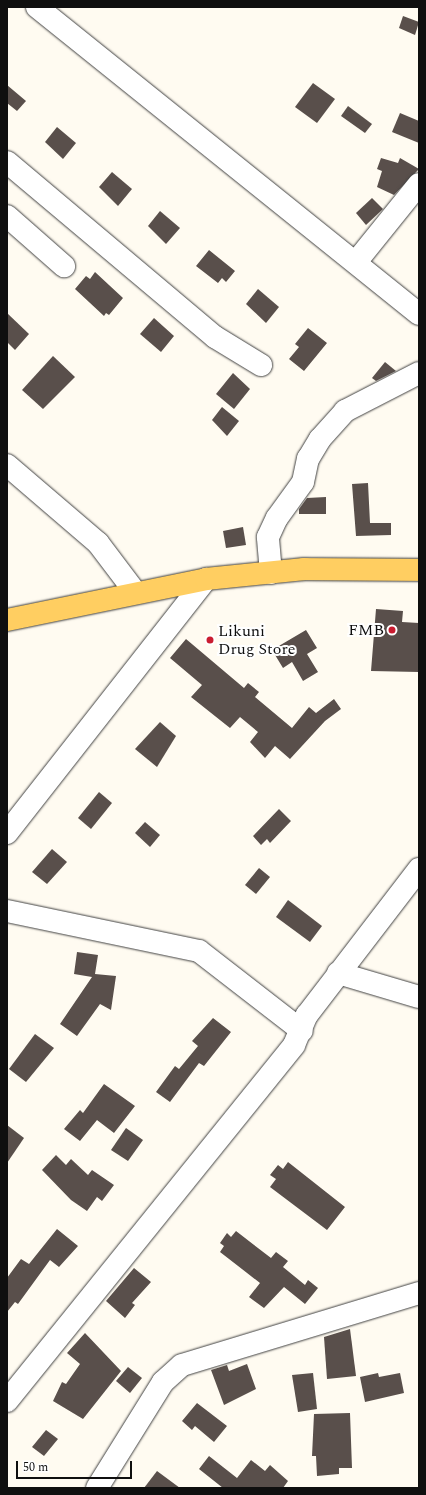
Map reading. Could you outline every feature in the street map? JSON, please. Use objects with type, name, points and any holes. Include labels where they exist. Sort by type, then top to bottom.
[{"type":"main road","points":[[7,620],[135,592],[206,579],[312,569],[419,570]]},
{"type":"street","points":[[37,7],[419,314]]},
{"type":"street","points":[[7,162],[215,337],[260,365]]},
{"type":"street","points":[[356,262],[419,184]]},
{"type":"street","points":[[7,216],[64,266]]},
{"type":"street","points":[[271,573],[268,537],[277,518],[303,482],[308,459],[320,439],[345,411],[419,374]]},
{"type":"street","points":[[7,465],[98,543],[135,592]]},
{"type":"street","points":[[7,833],[206,579]]},
{"type":"street","points":[[7,1402],[302,1031],[307,1015],[419,869]]},
{"type":"street","points":[[7,911],[199,950],[302,1031]]},
{"type":"street","points":[[338,973],[419,997]]},
{"type":"street","points":[[97,1488],[163,1382],[182,1365],[419,1293]]},
{"type":"building","points":[[403,16],[419,22],[415,35],[399,28]]},
{"type":"building","points":[[313,83],[335,99],[317,123],[295,107]]},
{"type":"building","points":[[7,85],[26,101],[17,111],[7,103]]},
{"type":"building","points":[[348,106],[372,124],[365,133],[341,116]]},
{"type":"building","points":[[400,113],[419,121],[419,143],[392,132]]},
{"type":"building","points":[[57,127],[76,143],[63,159],[45,142]]},
{"type":"building","points":[[381,158],[398,163],[400,158],[419,169],[394,195],[377,187],[382,171],[377,169]]},
{"type":"building","points":[[112,172],[132,189],[118,206],[99,187]]},
{"type":"building","points":[[372,198],[383,209],[366,225],[356,213]]},
{"type":"building","points":[[160,211],[180,228],[166,244],[148,226]]},
{"type":"building","points":[[209,250],[235,271],[226,282],[222,278],[218,283],[196,266]]},
{"type":"building","points":[[95,272],[123,298],[109,315],[106,313],[104,316],[75,289],[86,276],[90,279]]},
{"type":"building","points":[[258,289],[279,307],[266,323],[246,304]]},
{"type":"building","points":[[7,313],[29,334],[15,350],[7,342]]},
{"type":"building","points":[[154,318],[174,336],[161,352],[140,334]]},
{"type":"building","points":[[308,328],[327,343],[304,371],[289,359],[299,347],[295,344]]},
{"type":"building","points":[[53,356],[75,377],[43,409],[22,390]]},
{"type":"building","points":[[385,362],[396,371],[376,381],[372,378]]},
{"type":"building","points":[[233,373],[250,389],[234,409],[216,394]]},
{"type":"building","points":[[222,407],[239,421],[227,436],[212,420]]},
{"type":"building","points":[[368,483],[370,523],[391,523],[391,535],[356,536],[352,484]]},
{"type":"building","points":[[326,497],[326,514],[299,514],[299,509],[307,498]]},
{"type":"building","points":[[243,527],[246,545],[226,548],[223,531]]},
{"type":"building","points":[[376,609],[403,611],[402,622],[419,623],[419,672],[371,671]]},
{"type":"building","points":[[306,630],[317,648],[307,654],[318,672],[303,681],[292,662],[283,668],[272,650]]},
{"type":"building","points":[[186,639],[244,688],[248,683],[259,692],[255,697],[292,728],[309,707],[316,713],[334,699],[341,709],[325,721],[290,759],[275,746],[265,758],[250,742],[258,732],[240,717],[230,728],[191,697],[202,685],[170,658]]},
{"type":"building","points":[[160,722],[176,736],[157,767],[135,749]]},
{"type":"building","points":[[99,792],[112,803],[91,829],[78,818]]},
{"type":"building","points":[[279,809],[291,821],[270,843],[267,839],[261,845],[253,836]]},
{"type":"building","points":[[145,822],[160,835],[150,847],[135,833]]},
{"type":"building","points":[[52,849],[67,862],[47,884],[32,872]]},
{"type":"building","points":[[259,868],[270,877],[256,894],[245,885]]},
{"type":"building","points":[[288,900],[322,926],[310,942],[276,917]]},
{"type":"building","points":[[77,952],[98,955],[95,974],[116,976],[111,1010],[100,1004],[77,1036],[60,1024],[92,977],[74,974]]},
{"type":"building","points":[[213,1018],[231,1032],[204,1066],[199,1063],[170,1102],[156,1092],[175,1066],[179,1069],[198,1046],[192,1041]]},
{"type":"building","points":[[35,1034],[54,1048],[26,1082],[9,1069]]},
{"type":"building","points":[[104,1084],[135,1106],[114,1133],[97,1120],[80,1141],[64,1129],[80,1110],[83,1113]]},
{"type":"building","points":[[7,1125],[24,1138],[7,1163]]},
{"type":"building","points":[[126,1128],[143,1140],[128,1161],[111,1150]]},
{"type":"building","points":[[56,1155],[66,1165],[71,1159],[88,1175],[92,1170],[114,1185],[102,1201],[97,1197],[87,1211],[71,1200],[42,1170]]},
{"type":"building","points":[[288,1162],[345,1207],[327,1230],[270,1187],[276,1179],[270,1175],[278,1165],[283,1169]]},
{"type":"building","points":[[57,1229],[78,1246],[59,1267],[50,1260],[18,1304],[15,1302],[7,1312],[7,1278],[21,1259],[29,1264]]},
{"type":"building","points":[[236,1231],[271,1258],[276,1252],[288,1261],[283,1267],[305,1285],[308,1280],[318,1288],[305,1304],[284,1287],[264,1308],[249,1297],[260,1283],[220,1252],[224,1246],[220,1243],[227,1233],[231,1237]]},
{"type":"building","points":[[134,1268],[151,1282],[132,1303],[135,1305],[125,1318],[106,1301]]},
{"type":"building","points":[[350,1329],[356,1376],[327,1379],[324,1337]]},
{"type":"building","points":[[85,1333],[121,1371],[83,1419],[53,1401],[62,1382],[66,1384],[80,1364],[67,1353]]},
{"type":"building","points":[[247,1364],[256,1389],[224,1405],[211,1370],[227,1365],[229,1371]]},
{"type":"building","points":[[128,1367],[142,1378],[130,1393],[116,1381]]},
{"type":"building","points":[[313,1373],[317,1409],[298,1412],[292,1375]]},
{"type":"building","points":[[378,1373],[379,1377],[400,1373],[404,1393],[365,1402],[360,1377]]},
{"type":"building","points":[[197,1403],[227,1426],[214,1442],[195,1426],[192,1430],[182,1421]]},
{"type":"building","points":[[350,1413],[352,1468],[339,1468],[339,1474],[317,1476],[316,1456],[312,1456],[314,1414]]},
{"type":"building","points":[[46,1430],[58,1439],[44,1456],[32,1447]]},
{"type":"building","points":[[209,1456],[237,1478],[251,1460],[265,1471],[270,1465],[288,1481],[283,1488],[223,1488],[199,1469]]},
{"type":"building","points":[[157,1471],[180,1488],[144,1488]]},
{"type":"place","name":"FMB","points":[[392,630]]},
{"type":"place","name":"Likuni Drug Store","points":[[210,640]]}]
